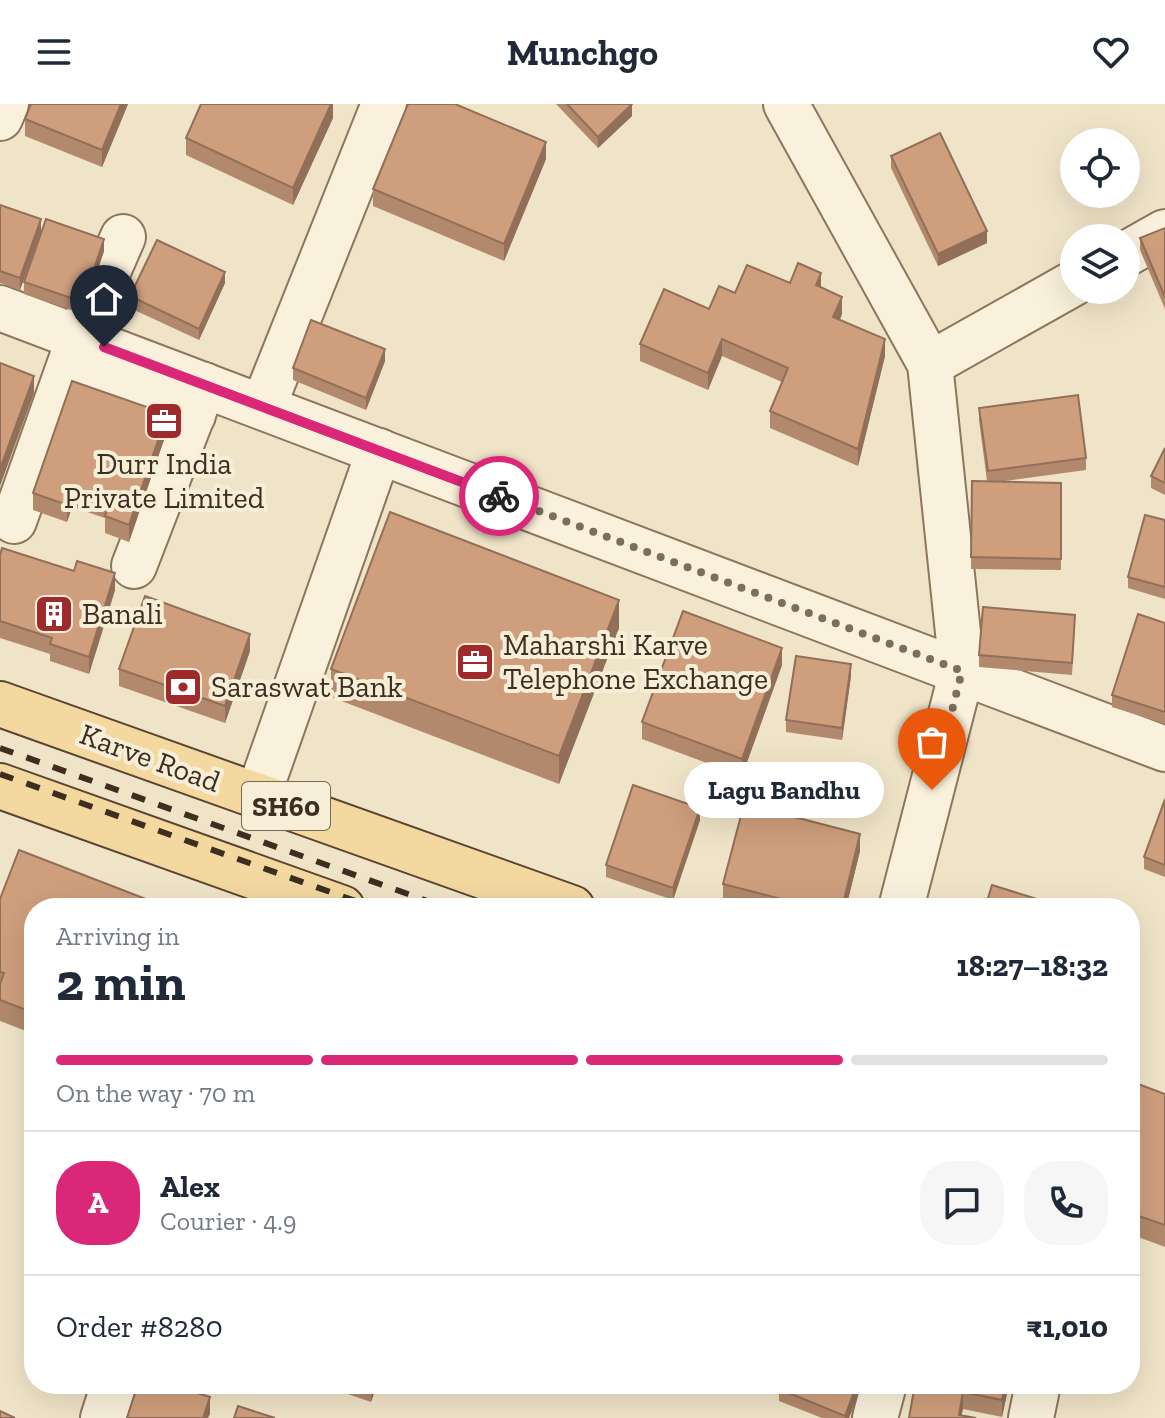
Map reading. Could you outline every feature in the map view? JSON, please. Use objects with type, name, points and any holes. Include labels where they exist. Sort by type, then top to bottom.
[{"type":"main road","name":"Karve Road","points":[[0,704],[544,898]]},
{"type":"main road","points":[[0,733],[461,898]]},
{"type":"main road","points":[[0,786],[314,898]]},
{"type":"main road","points":[[0,819],[223,898]]},
{"type":"street","points":[[0,118],[6,104]]},
{"type":"street","points":[[263,407],[384,104]]},
{"type":"street","points":[[786,104],[930,364],[962,671],[904,898]]},
{"type":"street","points":[[1140,246],[1165,232]]},
{"type":"street","points":[[14,521],[74,354],[123,237]]},
{"type":"street","points":[[930,364],[1060,291]]},
{"type":"street","points":[[0,308],[74,354],[198,400],[263,407],[1165,749]]},
{"type":"street","points":[[134,566],[198,400]]},
{"type":"street","points":[[258,796],[379,451]]},
{"type":"street","points":[[103,1418],[111,1394]]},
{"type":"street","points":[[875,1418],[881,1394]]},
{"type":"street","points":[[1031,1418],[1036,1394]]},
{"type":"building","points":[[31,104],[121,104],[102,150],[25,119]]},
{"type":"building","points":[[201,104],[331,104],[293,188],[186,138]]},
{"type":"building","points":[[408,104],[455,104],[546,142],[504,244],[373,189]]},
{"type":"building","points":[[567,104],[632,104],[598,137]]},
{"type":"building","points":[[940,133],[987,231],[938,254],[891,156]]},
{"type":"building","points":[[0,205],[41,219],[20,278],[0,271]]},
{"type":"building","points":[[46,219],[104,239],[83,302],[24,282]]},
{"type":"building","points":[[1165,228],[1165,297],[1140,238]]},
{"type":"building","points":[[157,240],[225,272],[199,329],[130,296]]},
{"type":"building","points":[[798,263],[821,273],[816,285],[842,297],[833,317],[885,339],[858,449],[770,411],[788,368],[722,339],[708,373],[640,344],[664,289],[709,309],[719,286],[735,293],[747,265],[790,283]]},
{"type":"building","points":[[311,320],[385,349],[366,398],[293,368]]},
{"type":"building","points":[[0,363],[34,376],[0,469]]},
{"type":"building","points":[[72,381],[167,414],[129,525],[105,516],[109,503],[72,490],[67,505],[33,493]]},
{"type":"building","points":[[1078,395],[1086,458],[988,471],[979,408]]},
{"type":"building","points":[[1165,448],[1165,483],[1151,476]]},
{"type":"building","points":[[972,481],[1061,483],[1061,559],[971,557]]},
{"type":"building","name":"Maharshi Karve Telephone Exchange","points":[[390,512],[619,600],[559,756],[331,669]]},
{"type":"building","points":[[1145,515],[1165,520],[1165,587],[1128,577]]},
{"type":"building","name":"Banali","points":[[2,548],[74,571],[77,561],[115,573],[89,657],[50,644],[52,638],[0,621]]},
{"type":"building","points":[[145,596],[250,634],[225,706],[119,669]]},
{"type":"building","points":[[983,607],[1075,615],[1072,663],[979,655]]},
{"type":"building","points":[[683,611],[782,648],[742,759],[642,722]]},
{"type":"building","points":[[1138,614],[1165,623],[1165,712],[1112,695]]},
{"type":"building","points":[[796,656],[851,664],[842,728],[786,720]]},
{"type":"building","points":[[633,785],[700,808],[673,888],[606,865]]},
{"type":"building","points":[[1165,799],[1165,865],[1144,857]]},
{"type":"building","points":[[744,804],[860,834],[844,898],[777,898],[723,884]]},
{"type":"building","points":[[19,850],[143,898],[24,898],[24,1009],[0,1000],[4,973],[0,972],[0,899]]},
{"type":"building","points":[[992,885],[1034,898],[988,898]]},
{"type":"building","points":[[1140,1085],[1165,1094],[1165,1225],[1140,1216]]},
{"type":"building","points":[[135,1394],[201,1394],[210,1397],[203,1418],[127,1418]]},
{"type":"building","points":[[791,1394],[853,1394],[845,1416]]},
{"type":"building","points":[[913,1394],[963,1394],[959,1415],[976,1418],[909,1418]]},
{"type":"building","points":[[973,1394],[1003,1394],[1002,1400]]},
{"type":"building","points":[[238,1406],[275,1418],[234,1418]]},
{"type":"building","points":[[0,1411],[15,1418],[0,1418]]},
{"type":"railway","points":[[0,748],[419,898]]},
{"type":"railway","points":[[0,774],[347,898]]},
{"type":"way so far","points":[[499,496],[962,671],[932,790]]},
{"type":"place","name":"Durr India Private Limited","points":[[164,421]]},
{"type":"place","name":"Banali","points":[[54,614]]},
{"type":"place","name":"Maharshi Karve Telephone Exchange","points":[[475,662]]},
{"type":"place","name":"Saraswat Bank","points":[[183,687]]},
{"type":"place","name":"Lagu Bandhu","points":[[932,790]]},
{"type":"route","points":[[104,347],[499,496]]}]
